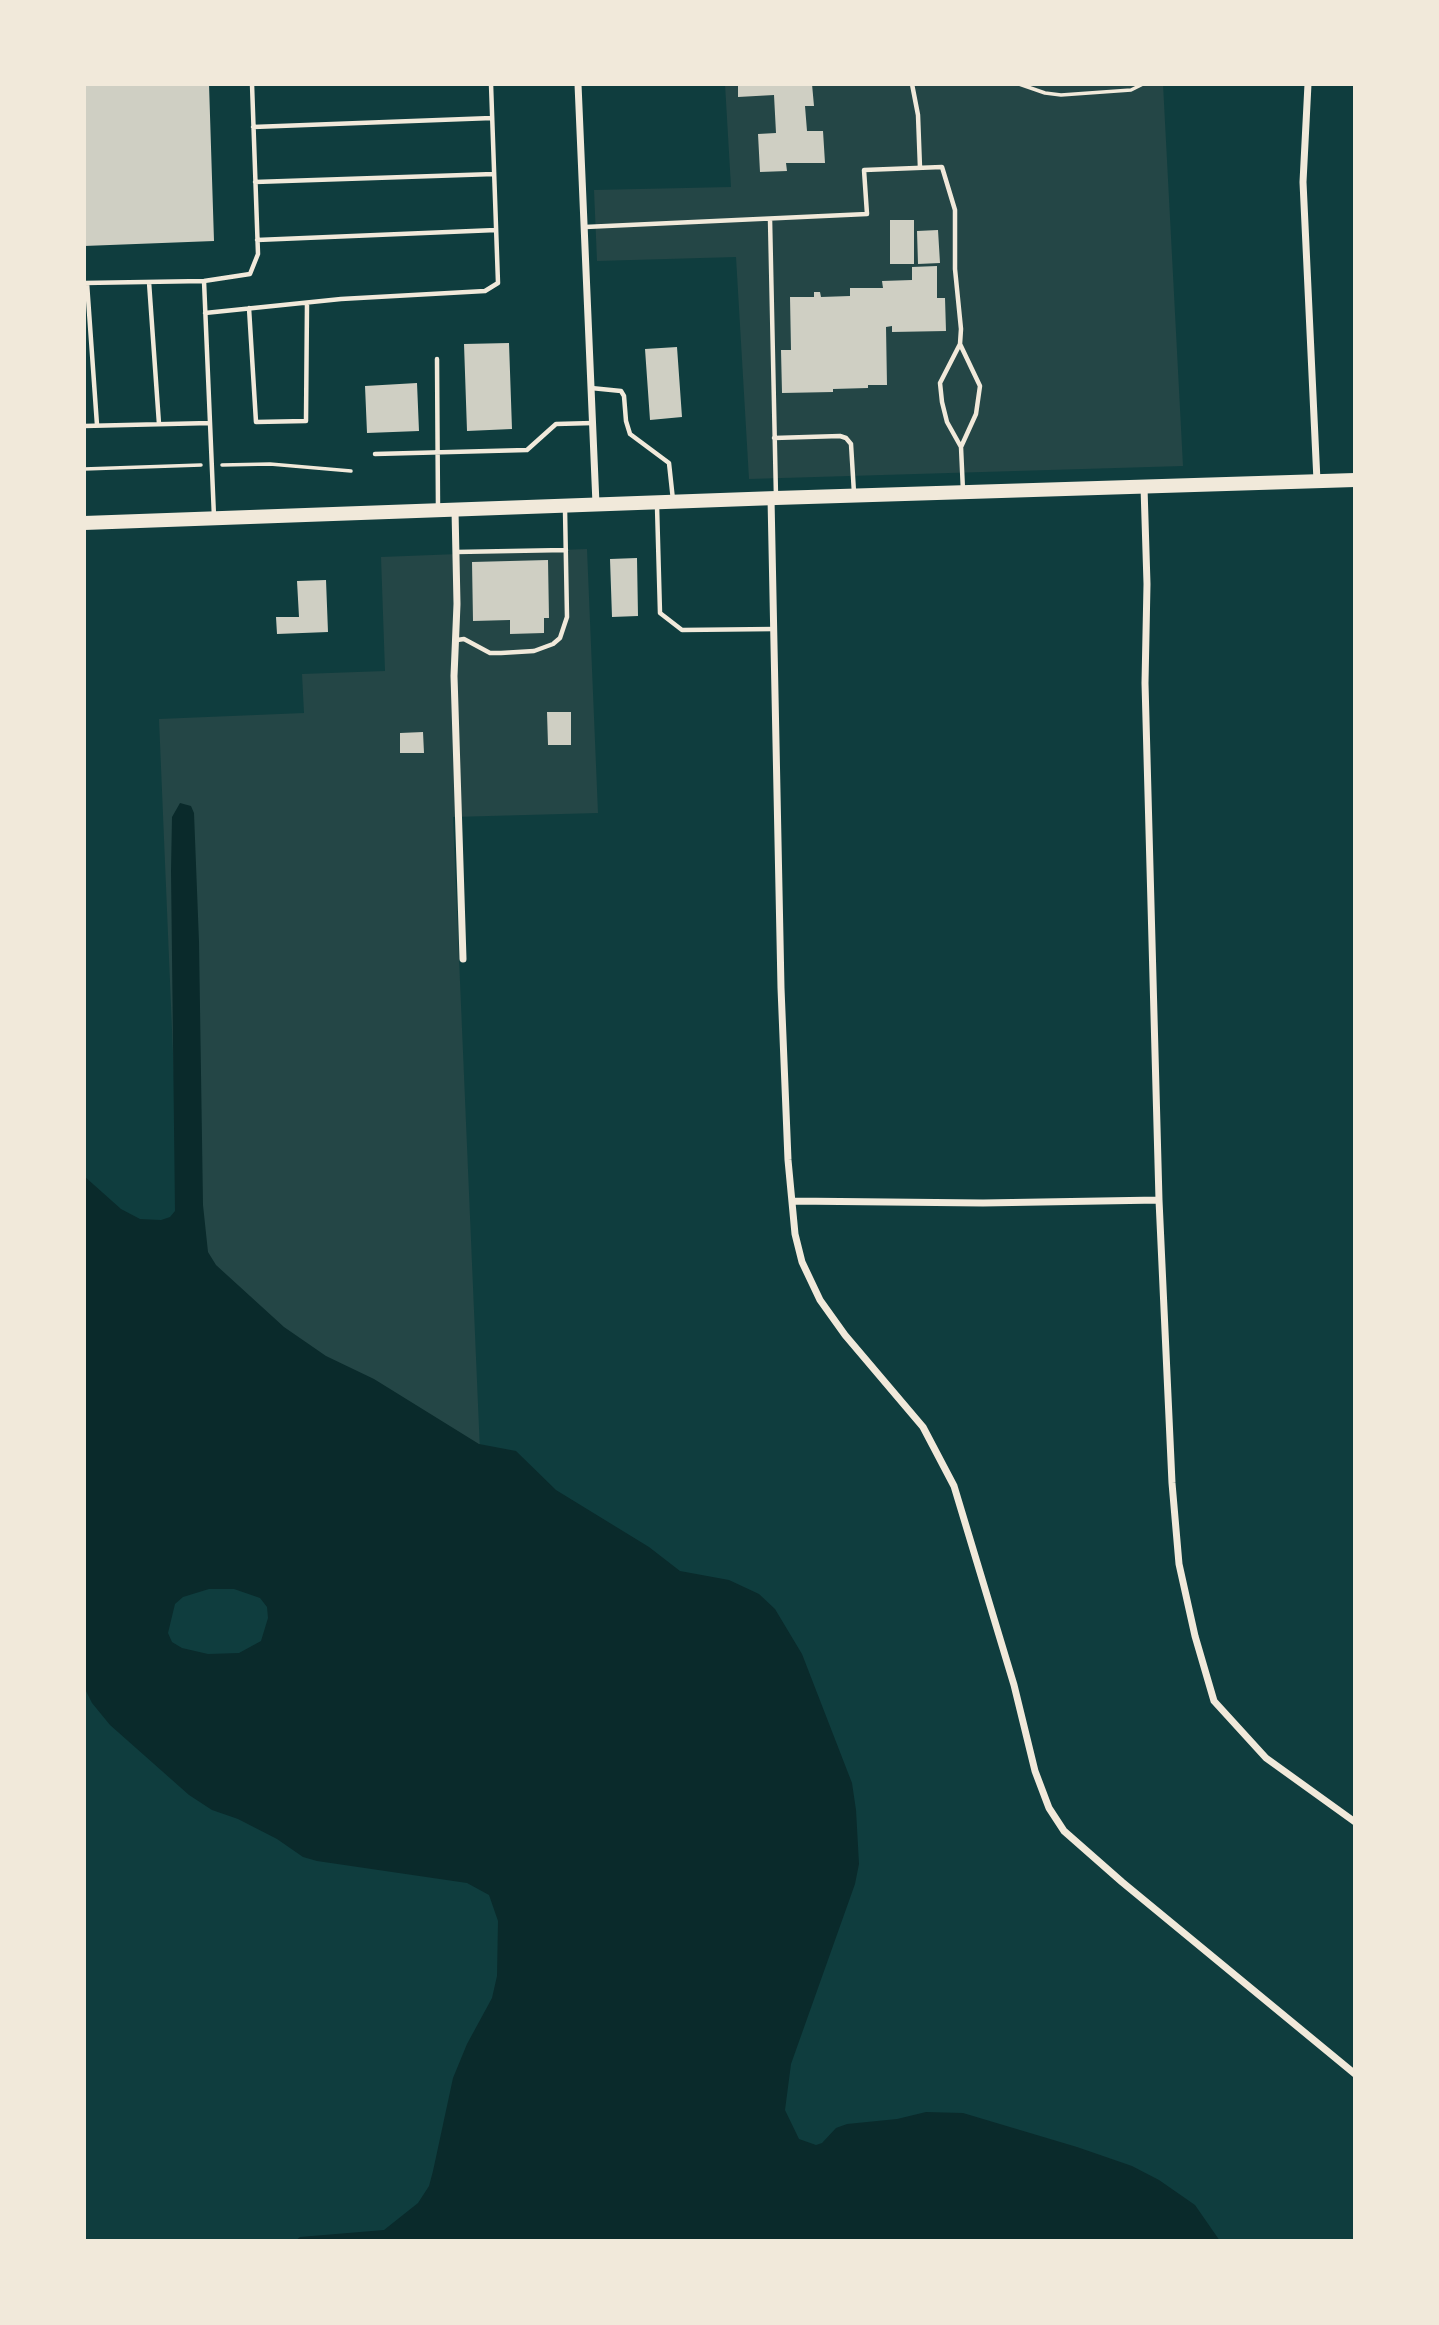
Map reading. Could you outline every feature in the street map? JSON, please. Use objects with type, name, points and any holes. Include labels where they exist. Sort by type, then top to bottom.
[{"type":"highway","points":[[84,523],[854,495],[1355,481]]},
{"type":"street","points":[[578,84],[596,504]]},
{"type":"street","points":[[1308,84],[1303,182],[1317,481]]},
{"type":"street","points":[[1144,486],[1147,584],[1145,709],[1159,1200],[1172,1483],[1180,1564],[1195,1636],[1214,1701],[1266,1758],[1355,1822]]},
{"type":"street","points":[[773,498],[781,988],[788,1160],[795,1234],[802,1262],[820,1300],[845,1335],[923,1427],[954,1486],[1014,1685],[1035,1771],[1049,1808],[1064,1831],[1355,2074]]},
{"type":"street","points":[[455,509],[457,640],[454,676],[463,959]]},
{"type":"street","points":[[792,1200],[983,1203],[1159,1200]]},
{"type":"lane","points":[[97,425],[86,283],[204,281],[250,274],[258,254],[252,84]]},
{"type":"lane","points":[[205,313],[307,302],[485,291],[498,283],[491,84]]},
{"type":"lane","points":[[912,84],[918,115],[920,168]]},
{"type":"lane","points":[[253,127],[492,117]]},
{"type":"lane","points":[[585,227],[867,214],[864,170],[942,167],[955,210],[955,269],[961,329],[960,344],[940,383],[947,422],[961,447],[963,492]]},
{"type":"lane","points":[[255,182],[494,174]]},
{"type":"lane","points":[[770,218],[773,498]]},
{"type":"lane","points":[[257,240],[496,230]]},
{"type":"lane","points":[[204,281],[214,518]]},
{"type":"lane","points":[[149,282],[159,424]]},
{"type":"lane","points":[[249,308],[257,422],[306,421],[307,302]]},
{"type":"lane","points":[[960,344],[980,386],[976,414],[961,447]]},
{"type":"lane","points":[[437,359],[438,510]]},
{"type":"lane","points":[[591,388],[621,391],[630,434],[669,463],[673,501]]},
{"type":"lane","points":[[84,426],[210,423]]},
{"type":"lane","points":[[375,454],[527,450],[556,424],[593,423]]},
{"type":"lane","points":[[774,438],[846,438],[851,444],[854,495]]},
{"type":"lane","points":[[657,502],[660,613],[682,630],[775,629]]},
{"type":"lane","points":[[457,640],[464,639],[490,653],[534,650],[560,638],[567,617],[565,505]]},
{"type":"lane","points":[[456,552],[566,550]]},
{"type":"path","points":[[1019,84],[1045,93],[1061,95],[1131,90],[1143,84]]},
{"type":"shaded area","points":[[725,84],[1163,84],[1183,466],[749,479],[736,257],[597,261],[594,190],[731,187]]},
{"type":"shaded area","points":[[587,549],[598,813],[453,817],[483,1522],[193,1532],[159,719],[304,713],[302,674],[385,671],[381,557]]},
{"type":"shaded area","points":[[180,803],[191,806],[194,813],[203,1205],[208,1252],[216,1265],[284,1327],[326,1356],[374,1379],[479,1444],[516,1451],[556,1490],[649,1547],[680,1571],[729,1580],[759,1594],[775,1609],[802,1654],[852,1783],[859,1864],[855,1884],[791,2064],[785,2110],[799,2139],[816,2145],[822,2143],[836,2128],[847,2124],[897,2119],[926,2112],[963,2113],[1132,2166],[1159,2180],[1195,2205],[1220,2241],[295,2241],[300,2237],[384,2230],[418,2203],[429,2186],[453,2078],[467,2044],[492,1998],[497,1976],[498,1921],[489,1895],[467,1883],[303,1857],[277,1839],[238,1819],[212,1810],[189,1795],[110,1725],[92,1703],[84,1687],[84,1176],[121,1209],[140,1219],[161,1220],[170,1217],[175,1211],[172,817]],"holes":[[[209,1589],[234,1589],[260,1598],[267,1607],[268,1618],[261,1641],[239,1653],[208,1654],[182,1648],[172,1642],[168,1633],[175,1604],[183,1597]]]},
{"type":"building","points":[[84,84],[209,84],[214,241],[84,246]]},
{"type":"building","points":[[738,84],[812,84],[814,106],[805,106],[807,131],[823,131],[825,163],[786,163],[787,171],[760,172],[758,134],[776,133],[774,95],[738,97]]},
{"type":"building","points":[[890,220],[914,220],[914,264],[890,264]]},
{"type":"building","points":[[938,230],[940,263],[918,264],[917,231]]},
{"type":"building","points":[[937,266],[937,298],[945,298],[946,331],[892,332],[892,326],[886,327],[887,385],[833,389],[833,392],[782,393],[781,350],[791,350],[790,297],[814,297],[814,292],[820,292],[821,297],[850,296],[850,288],[883,288],[882,281],[912,280],[912,267]]},
{"type":"building","points":[[509,343],[512,429],[467,431],[464,344]]},
{"type":"building","points":[[677,347],[682,417],[650,420],[645,349]]},
{"type":"building","points":[[417,383],[419,431],[367,433],[365,386]]},
{"type":"building","points":[[637,558],[638,616],[612,617],[610,559]]},
{"type":"building","points":[[548,560],[549,618],[544,618],[544,633],[510,634],[510,620],[473,621],[472,562]]},
{"type":"building","points":[[326,580],[328,632],[277,634],[276,617],[299,617],[297,581]]},
{"type":"building","points":[[547,712],[571,712],[571,745],[548,745]]},
{"type":"building","points":[[423,732],[424,753],[400,753],[400,733]]}]
